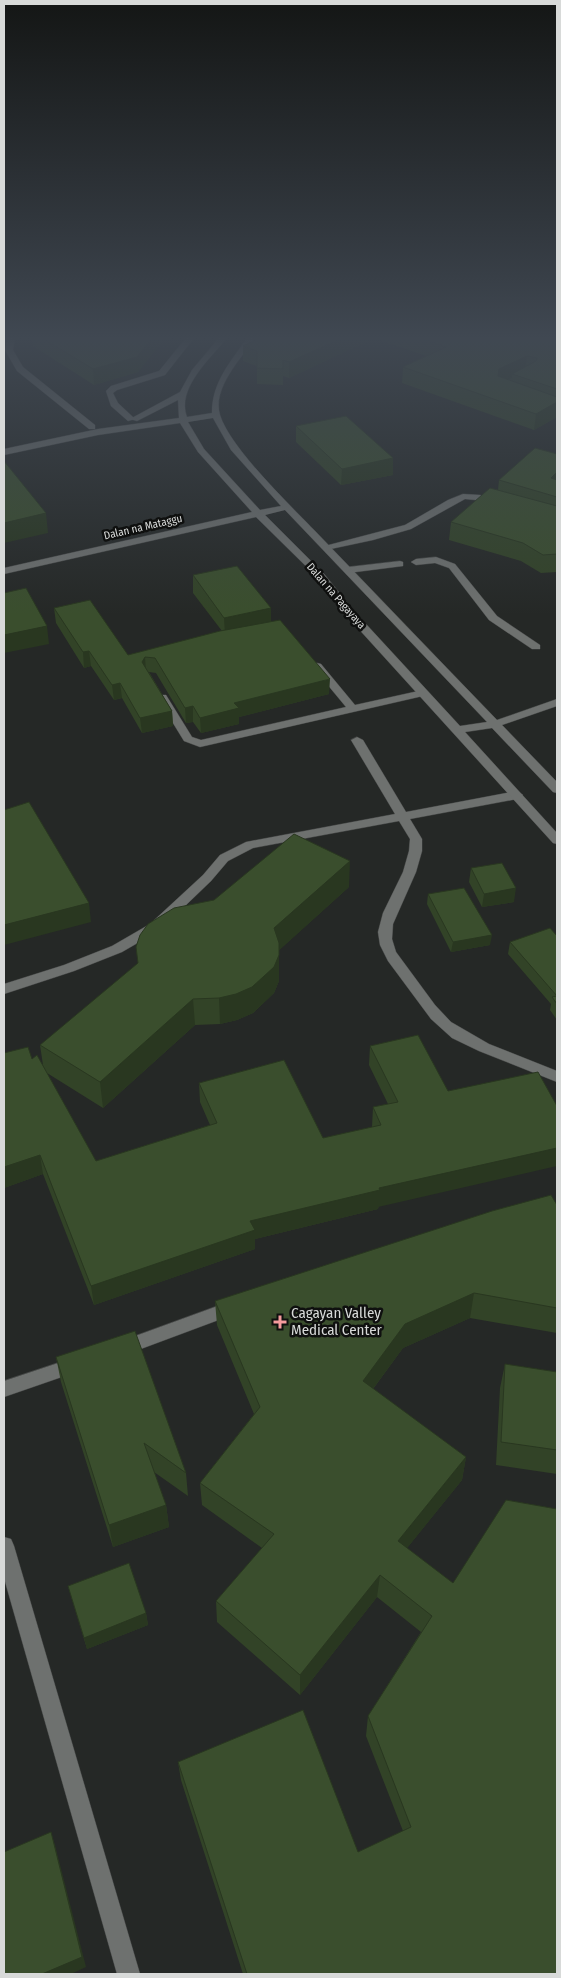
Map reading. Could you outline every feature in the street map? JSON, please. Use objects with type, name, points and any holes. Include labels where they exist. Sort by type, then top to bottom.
[{"type":"street","points":[[4,447],[77,430]]},
{"type":"street","points":[[4,452],[114,430]]},
{"type":"street","name":"Dalan na Pagayaya","points":[[188,430],[204,453],[257,514],[321,576],[350,613],[459,730],[557,840]]},
{"type":"street","name":"Dalan na Pagayaya","points":[[225,430],[234,448],[287,507],[557,789]]},
{"type":"street","points":[[326,547],[380,536],[409,526],[421,521],[449,502],[465,496],[473,496],[510,507]]},
{"type":"street","name":"Dalan na Mataggu","points":[[4,571],[287,507]]},
{"type":"street","points":[[348,570],[400,564]]},
{"type":"street","points":[[310,657],[352,708]]},
{"type":"street","points":[[155,684],[188,739],[200,744],[423,693]]},
{"type":"street","points":[[459,730],[495,724],[557,702]]},
{"type":"street","points":[[356,740],[416,839],[417,850],[413,866],[386,924],[385,937],[389,953],[446,1026],[469,1039],[557,1077]]},
{"type":"street","points":[[4,989],[85,962],[117,949],[155,927],[207,878],[224,858],[250,845],[517,795]]},
{"type":"street","points":[[4,1389],[253,1300]]},
{"type":"street","points":[[4,1546],[129,1974]]},
{"type":"lane","points":[[416,562],[436,560],[452,566],[493,618],[536,647]]},
{"type":"building","points":[[301,430],[362,430],[393,458],[342,469]]},
{"type":"building","points":[[535,448],[557,454],[557,472],[551,478],[557,480],[557,497],[499,480]]},
{"type":"building","points":[[4,461],[46,513],[4,523]]},
{"type":"building","points":[[490,488],[557,506],[557,554],[543,555],[523,543],[451,522]]},
{"type":"building","points":[[237,566],[271,608],[224,618],[193,575]]},
{"type":"building","points":[[26,588],[47,626],[4,635],[4,593]]},
{"type":"building","points":[[90,600],[128,655],[220,631],[280,620],[330,679],[234,703],[239,708],[200,718],[193,706],[185,708],[155,658],[145,657],[142,662],[172,711],[140,718],[120,683],[112,685],[89,651],[83,652],[54,608]]},
{"type":"building","points":[[29,802],[89,903],[4,925],[4,810]]},
{"type":"building","points":[[294,834],[350,861],[274,928],[279,943],[279,955],[274,967],[252,987],[236,994],[219,998],[193,999],[100,1082],[40,1045],[138,963],[136,947],[140,935],[148,924],[174,908],[214,900]]},
{"type":"building","points":[[502,863],[516,888],[484,894],[471,868]]},
{"type":"building","points":[[464,888],[492,935],[453,942],[428,894]]},
{"type":"building","points":[[550,928],[557,936],[557,996],[510,942]]},
{"type":"building","points":[[557,996],[557,1004],[552,997]]},
{"type":"building","points":[[418,1035],[448,1091],[538,1072],[557,1106],[557,1148],[379,1188],[380,1190],[250,1221],[255,1230],[91,1286],[40,1155],[4,1167],[4,1053],[28,1047],[32,1059],[37,1055],[96,1161],[217,1123],[199,1083],[284,1060],[323,1138],[381,1125],[373,1107],[398,1102],[370,1046]]},
{"type":"building","points":[[551,1195],[557,1205],[557,1308],[474,1293],[405,1324],[363,1381],[466,1457],[398,1541],[453,1583],[506,1500],[557,1509],[557,1974],[247,1974],[178,1762],[303,1710],[358,1852],[411,1827],[368,1716],[432,1616],[380,1575],[300,1675],[216,1601],[274,1534],[200,1483],[260,1407],[215,1301],[492,1211]]},
{"type":"building","points":[[135,1331],[186,1473],[144,1443],[166,1505],[109,1525],[56,1357]]},
{"type":"building","points":[[505,1364],[557,1372],[557,1450],[501,1442]]},
{"type":"building","points":[[129,1563],[146,1613],[84,1638],[68,1586]]},
{"type":"building","points":[[51,1832],[82,1957],[42,1974],[4,1974],[4,1852]]},
{"type":"place","name":"Cagayan Valley Medical Center","points":[[280,1322]]}]
